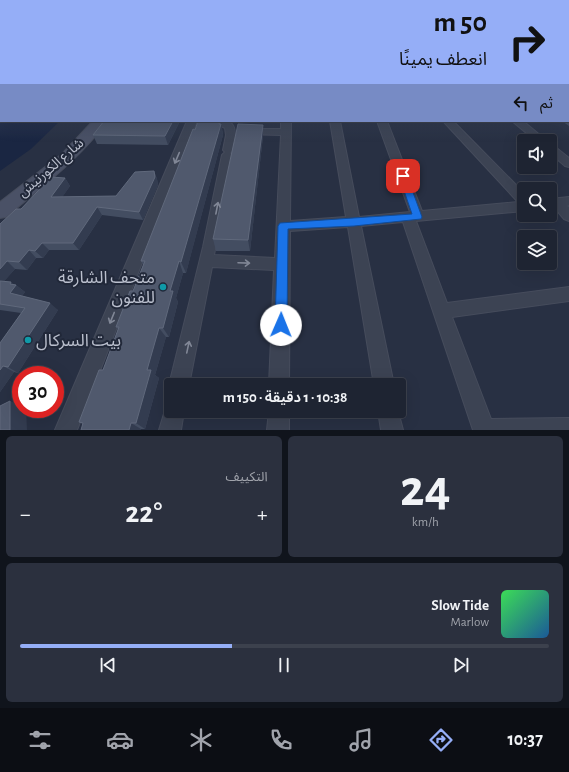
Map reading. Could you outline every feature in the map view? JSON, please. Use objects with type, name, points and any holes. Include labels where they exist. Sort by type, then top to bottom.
[{"type":"main road","name":"شارع الكورنيش","points":[[0,199],[62,150],[88,122]]},
{"type":"main road","name":"شارع الكورنيش","points":[[0,212],[67,157],[99,122]]},
{"type":"street","points":[[66,430],[191,122],[224,123],[230,126],[232,131],[208,253],[181,378]]},
{"type":"street","points":[[334,122],[383,378]]},
{"type":"street","points":[[385,122],[442,311],[484,430],[569,429]]},
{"type":"street","points":[[449,122],[517,194]]},
{"type":"street","points":[[518,122],[533,134]]},
{"type":"street","points":[[232,131],[286,126],[280,378]]},
{"type":"street","points":[[557,154],[569,164]]},
{"type":"street","points":[[559,202],[569,216]]},
{"type":"street","points":[[283,226],[354,222],[517,207]]},
{"type":"street","points":[[208,253],[282,264]]},
{"type":"street","points":[[442,311],[569,294]]},
{"type":"street","points":[[170,430],[173,418]]},
{"type":"street","points":[[278,430],[279,418]]},
{"type":"street","points":[[389,418],[392,430]]},
{"type":"water","points":[[0,122],[59,122],[31,149],[0,171]]},
{"type":"building","points":[[103,122],[172,122],[165,136],[93,135]]},
{"type":"building","name":"متحف الشارقة للفنون","points":[[198,122],[220,122],[219,124],[221,124],[181,262],[179,261],[170,291],[173,291],[163,328],[159,328],[147,370],[151,370],[136,423],[131,423],[129,430],[81,430],[83,423],[79,422],[99,370],[103,370],[119,327],[116,327],[130,291],[133,291],[145,261],[141,261],[193,129],[195,130]]},
{"type":"building","points":[[238,124],[263,125],[248,240],[213,239]]},
{"type":"building","points":[[154,171],[155,177],[139,212],[97,207],[73,243],[42,243],[35,251],[29,250],[19,262],[7,261],[0,269],[0,224],[16,209],[21,209],[51,177],[65,178],[51,197],[116,196],[135,172]]},
{"type":"building","points":[[0,281],[11,282],[10,284],[16,285],[10,293],[50,303],[8,367],[3,366],[0,370],[0,343],[25,308],[0,304]]},
{"type":"building","points":[[10,401],[10,430],[0,430],[0,406]]},
{"type":"place","name":"متحف الشارقة للفنون","points":[[163,287]]},
{"type":"place","name":"بيت السركال","points":[[28,340]]},
{"type":"route","points":[[281,325],[283,226],[418,217],[403,176]]}]
